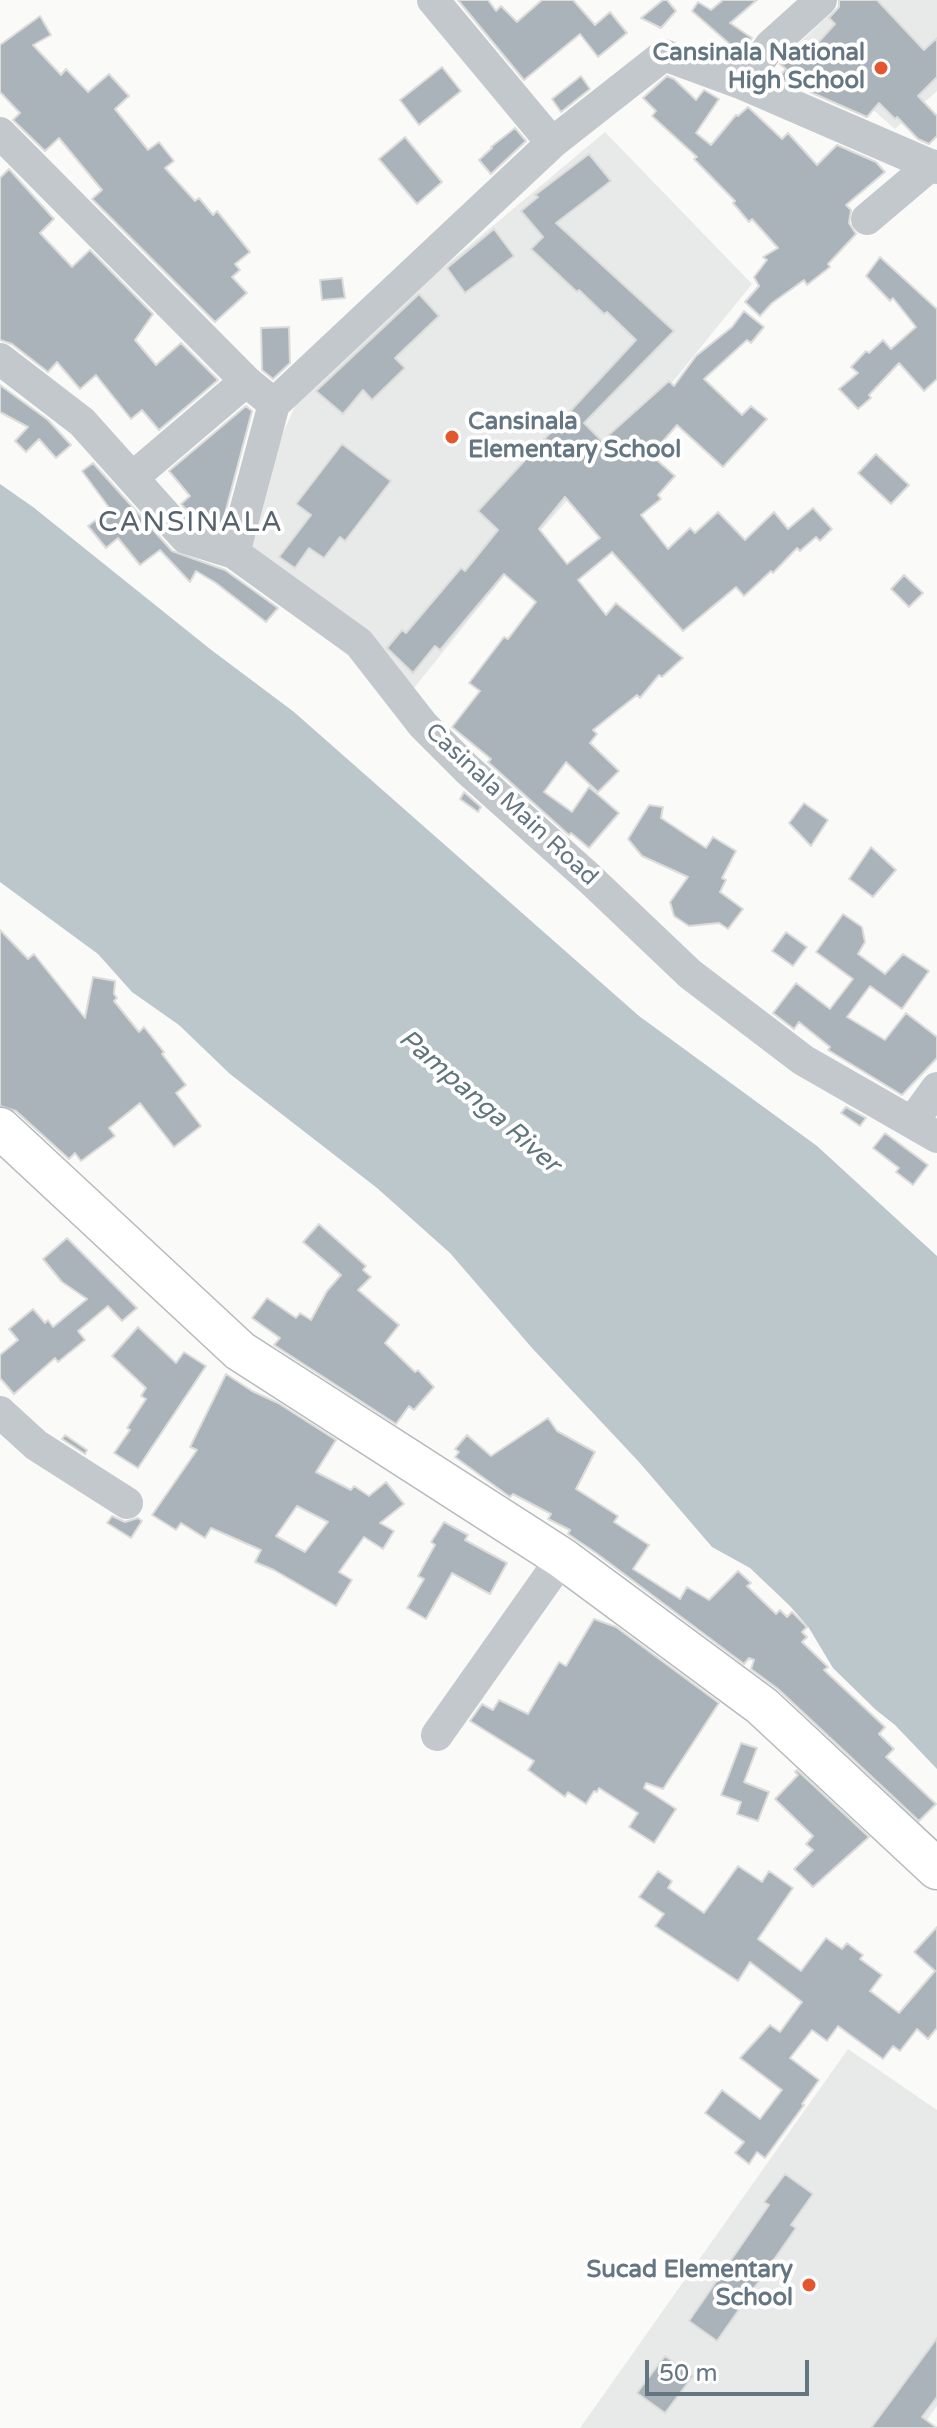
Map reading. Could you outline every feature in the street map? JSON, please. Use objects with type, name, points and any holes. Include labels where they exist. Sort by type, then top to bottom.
[{"type":"main road","points":[[0,1128],[240,1351],[562,1558],[762,1706],[937,1869]]},
{"type":"street","points":[[433,0],[552,143]]},
{"type":"street","points":[[743,84],[770,46],[821,0]]},
{"type":"street","points":[[234,553],[274,404],[552,143],[664,55],[743,84],[934,166],[867,219]]},
{"type":"street","points":[[0,133],[246,381],[274,404]]},
{"type":"street","name":"Casinala Main Road","points":[[0,359],[82,422],[186,538],[234,553],[359,643],[423,725],[690,974],[803,1060],[925,1129]]},
{"type":"street","points":[[132,478],[246,381]]},
{"type":"street","points":[[925,1129],[937,1088]]},
{"type":"street","points":[[0,1412],[36,1445],[127,1503]]},
{"type":"street","points":[[437,1735],[562,1558]]},
{"type":"shaded area","name":"Cansinala National High School","points":[[845,0],[937,0],[937,91],[895,129],[798,44]]},
{"type":"shaded area","name":"Cansinala Elementary School","points":[[605,132],[752,284],[675,379],[542,529],[414,688],[241,552],[264,474],[298,400],[397,306]]},
{"type":"shaded area","name":"Sucad Elementary School","points":[[848,2049],[937,2110],[937,2406],[921,2428],[580,2428]]},
{"type":"water","name":"Pampanga River","points":[[0,484],[294,712],[639,1016],[817,1146],[937,1256],[937,1769],[833,1668],[809,1628],[790,1606],[750,1568],[712,1547],[450,1253],[377,1188],[230,1074],[179,1025],[132,992],[98,954],[0,882]]},
{"type":"building","points":[[458,0],[488,0],[496,11],[501,6],[517,22],[542,0],[573,0],[595,25],[610,12],[627,33],[598,57],[580,34],[524,80]]},
{"type":"building","points":[[667,0],[676,11],[661,28],[641,18]]},
{"type":"building","points":[[723,0],[757,0],[730,23],[752,38],[741,54],[692,11],[698,2],[711,10]]},
{"type":"building","name":"Cansinala National High School","points":[[839,0],[877,0],[924,50],[937,38],[937,77],[918,96],[937,116],[937,136],[929,144],[918,139],[879,103],[867,117],[778,78],[786,69],[780,64],[784,59],[795,49],[805,57],[835,24],[829,18],[839,7]]},
{"type":"building","points":[[40,16],[51,35],[33,45],[61,75],[66,69],[88,92],[109,74],[129,96],[115,109],[148,150],[159,142],[174,161],[165,168],[195,201],[199,198],[213,215],[217,211],[250,252],[235,264],[240,270],[232,277],[247,293],[215,322],[92,199],[102,190],[59,138],[45,151],[13,120],[20,113],[0,92],[0,45]]},
{"type":"building","points":[[442,67],[461,91],[419,125],[400,100]]},
{"type":"building","points":[[581,76],[590,89],[561,112],[552,99]]},
{"type":"building","points":[[667,76],[696,100],[704,90],[719,99],[696,133],[711,145],[736,115],[748,107],[782,139],[788,133],[817,165],[837,145],[876,162],[885,172],[846,205],[851,210],[849,223],[856,234],[828,264],[830,267],[807,285],[804,280],[772,303],[760,316],[745,302],[759,286],[754,277],[767,260],[763,257],[778,248],[752,219],[749,222],[733,203],[735,201],[694,159],[697,157],[652,116],[656,111],[643,98]]},
{"type":"building","points":[[515,128],[526,141],[491,174],[479,160]]},
{"type":"building","points":[[405,137],[442,182],[417,204],[379,159]]},
{"type":"building","points":[[589,154],[611,181],[556,223],[674,331],[584,423],[602,441],[669,381],[674,386],[696,356],[732,327],[744,311],[764,327],[751,343],[747,340],[704,379],[742,415],[751,406],[767,419],[723,467],[677,425],[651,455],[675,476],[658,495],[661,499],[641,515],[668,549],[690,528],[695,533],[718,512],[745,540],[774,512],[788,529],[813,508],[832,529],[820,541],[816,537],[800,551],[797,548],[773,573],[771,571],[744,596],[736,587],[683,631],[612,552],[578,580],[606,615],[616,603],[683,658],[662,677],[659,675],[640,698],[637,695],[593,730],[597,734],[590,743],[619,771],[598,792],[566,762],[544,792],[572,812],[589,787],[619,813],[589,848],[571,833],[569,835],[488,762],[491,759],[452,727],[480,691],[469,683],[536,602],[504,574],[440,650],[435,646],[413,673],[387,648],[402,630],[406,633],[461,568],[465,571],[498,530],[478,511],[636,340],[531,249],[543,237],[521,211],[538,197],[535,195]],"holes":[[[565,497],[600,538],[567,564],[539,529]]]},
{"type":"building","points":[[9,169],[54,219],[40,233],[72,267],[90,250],[153,314],[135,340],[156,365],[181,343],[218,380],[159,430],[142,410],[131,419],[96,375],[80,389],[57,362],[48,372],[12,344],[0,340],[0,178]]},
{"type":"building","points":[[494,229],[514,256],[465,293],[447,268]]},
{"type":"building","points":[[880,257],[937,309],[937,379],[924,391],[899,363],[858,409],[839,389],[858,373],[851,367],[866,351],[869,353],[883,340],[891,349],[916,327],[893,298],[890,301],[866,276]]},
{"type":"building","points":[[342,278],[345,298],[322,300],[320,280]]},
{"type":"building","points":[[419,294],[439,316],[395,358],[405,368],[372,400],[363,390],[343,414],[316,391]]},
{"type":"building","points":[[289,327],[290,363],[273,379],[262,370],[261,328]]},
{"type":"building","points":[[0,385],[48,420],[71,445],[56,458],[39,439],[26,452],[15,441],[28,427],[0,412]]},
{"type":"building","points":[[246,406],[252,411],[221,529],[197,521],[181,504],[190,496],[169,471]]},
{"type":"building","points":[[342,444],[391,481],[345,541],[340,537],[324,558],[309,548],[295,568],[279,557],[311,515],[296,504]]},
{"type":"building","points":[[876,454],[909,485],[891,504],[858,473]]},
{"type":"building","points":[[93,463],[172,551],[225,570],[278,608],[266,622],[196,571],[190,582],[160,550],[140,565],[118,538],[106,548],[88,526],[110,509],[82,471]]},
{"type":"building","points":[[904,575],[923,593],[909,607],[891,589]]},
{"type":"building","points":[[464,792],[481,807],[478,812],[460,799]]},
{"type":"building","points":[[804,803],[828,820],[811,846],[789,823]]},
{"type":"building","points":[[649,805],[663,807],[661,818],[706,848],[713,837],[736,851],[722,878],[726,880],[720,892],[743,909],[728,929],[719,923],[689,926],[674,916],[670,902],[688,877],[642,856],[628,839]]},
{"type":"building","points":[[871,847],[896,870],[873,897],[849,879]]},
{"type":"building","points":[[843,914],[862,927],[865,942],[858,954],[885,974],[903,954],[929,971],[902,1009],[870,986],[847,1017],[885,1040],[906,1013],[937,1037],[937,1058],[902,1095],[828,1050],[830,1047],[799,1022],[794,1029],[773,1013],[796,983],[830,1009],[853,979],[816,952]]},
{"type":"building","points":[[0,930],[28,959],[34,954],[85,1018],[93,977],[115,981],[114,994],[117,998],[114,1001],[139,1032],[144,1027],[164,1052],[162,1054],[186,1085],[176,1093],[201,1126],[174,1147],[140,1103],[109,1128],[115,1136],[81,1161],[75,1153],[69,1159],[16,1111],[0,1106]]},
{"type":"building","points":[[786,932],[807,947],[793,966],[772,951]]},
{"type":"building","points":[[846,1107],[866,1118],[860,1126],[841,1113]]},
{"type":"building","points":[[885,1133],[928,1165],[913,1185],[896,1172],[899,1168],[873,1148]]},
{"type":"building","points":[[319,1224],[366,1266],[363,1270],[371,1277],[358,1290],[399,1325],[385,1343],[434,1387],[414,1410],[409,1406],[396,1424],[274,1345],[280,1338],[252,1318],[267,1298],[296,1318],[300,1313],[311,1320],[327,1291],[341,1275],[303,1242]]},
{"type":"building","points":[[67,1238],[137,1308],[122,1321],[108,1306],[78,1331],[85,1340],[58,1362],[55,1358],[14,1394],[0,1378],[0,1355],[18,1340],[9,1329],[33,1309],[53,1327],[87,1299],[62,1282],[43,1259]]},
{"type":"building","points":[[138,1327],[176,1363],[184,1352],[206,1366],[138,1468],[114,1453],[146,1399],[141,1396],[146,1388],[112,1356]]},
{"type":"building","points":[[226,1374],[336,1440],[316,1472],[351,1490],[354,1486],[369,1496],[386,1482],[404,1504],[380,1523],[394,1531],[383,1549],[364,1537],[339,1572],[352,1580],[336,1606],[255,1562],[261,1550],[211,1528],[205,1538],[181,1523],[176,1530],[152,1515],[197,1450],[190,1447]],"holes":[[[297,1506],[328,1522],[305,1552],[276,1536]]]},
{"type":"building","points":[[548,1418],[557,1431],[595,1452],[576,1489],[618,1516],[614,1522],[649,1545],[633,1569],[680,1599],[687,1587],[709,1600],[738,1571],[751,1583],[747,1586],[776,1614],[780,1610],[787,1617],[792,1612],[807,1627],[802,1632],[807,1637],[802,1642],[828,1667],[824,1670],[885,1727],[879,1734],[894,1749],[886,1757],[936,1804],[919,1821],[778,1689],[751,1669],[754,1660],[749,1658],[744,1664],[568,1534],[570,1530],[548,1519],[551,1514],[513,1494],[510,1497],[455,1457],[459,1452],[455,1449],[467,1435],[491,1456]]},
{"type":"building","points":[[65,1435],[87,1450],[85,1454],[62,1439]]},
{"type":"building","points":[[112,1516],[125,1522],[138,1518],[142,1521],[131,1538],[107,1523]]},
{"type":"building","points":[[444,1522],[468,1535],[465,1540],[507,1563],[490,1594],[452,1573],[426,1619],[407,1608],[424,1579],[418,1576],[435,1545],[431,1542]]},
{"type":"building","points":[[594,1619],[616,1627],[719,1703],[663,1789],[646,1783],[644,1788],[676,1809],[654,1843],[629,1827],[638,1813],[599,1788],[586,1804],[568,1792],[565,1797],[528,1770],[534,1761],[470,1721],[482,1704],[493,1710],[499,1700],[528,1714],[559,1662],[566,1666]]},
{"type":"building","points":[[741,1743],[757,1748],[744,1782],[769,1792],[758,1821],[737,1814],[741,1802],[721,1795]]},
{"type":"building","points":[[797,1770],[869,1837],[813,1887],[794,1869],[813,1850],[806,1844],[813,1836],[775,1799],[798,1775]]},
{"type":"building","points":[[738,1866],[762,1882],[769,1871],[793,1888],[758,1939],[801,1971],[826,1938],[842,1949],[847,1943],[863,1955],[860,1959],[882,1975],[870,1991],[899,2013],[935,1971],[914,1952],[937,1927],[937,2028],[928,2039],[917,2029],[900,2051],[893,2046],[883,2059],[838,2026],[827,2041],[812,2030],[790,2058],[819,2080],[765,2158],[757,2152],[749,2164],[735,2153],[744,2142],[705,2113],[722,2090],[760,2119],[782,2090],[740,2058],[770,2025],[780,2032],[802,2002],[750,1962],[738,1981],[655,1926],[664,1914],[639,1897],[658,1871],[672,1881],[668,1888],[704,1913]]},
{"type":"building","points":[[785,2174],[813,2194],[791,2225],[796,2228],[717,2341],[689,2321],[769,2205],[764,2202]]},
{"type":"building","points":[[937,2338],[937,2397],[922,2417],[937,2428],[871,2428]]},
{"type":"building","points":[[665,2356],[693,2376],[665,2413],[637,2393]]},
{"type":"place","name":"Cansinala National High School","points":[[881,68]]},
{"type":"place","name":"Cansinala Elementary School","points":[[452,437]]},
{"type":"place","name":"Sucad Elementary School","points":[[809,2285]]},
{"type":"district","name":"CANSINALA","points":[[191,524]]}]
